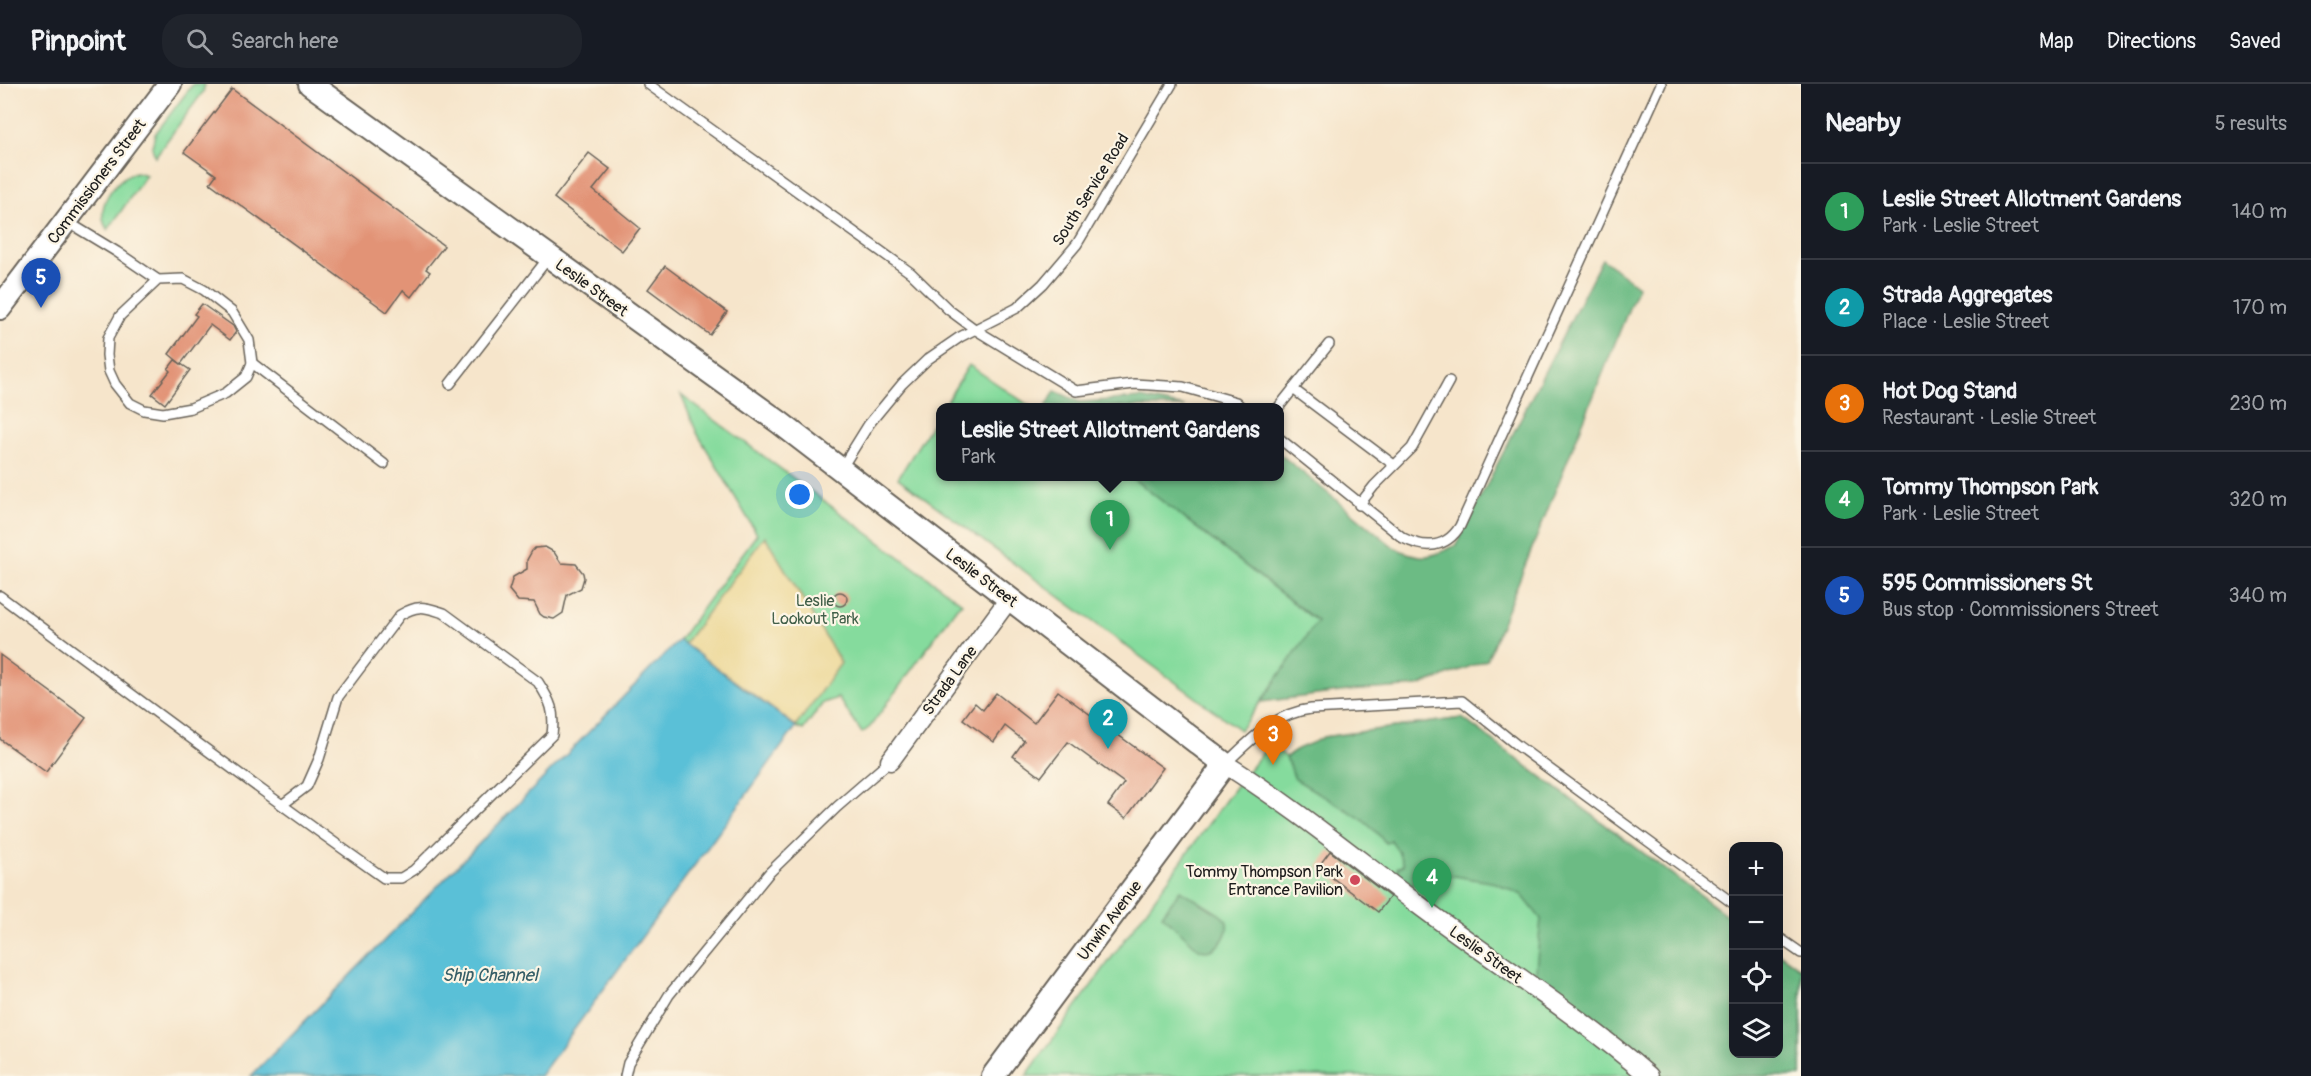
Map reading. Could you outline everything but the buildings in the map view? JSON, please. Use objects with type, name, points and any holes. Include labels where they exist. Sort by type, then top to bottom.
[{"type":"street","name":"Commissioners Street","points":[[0,308],[170,84]]},
{"type":"street","name":"Leslie Street","points":[[321,87],[549,257],[779,422],[1225,764],[1315,826],[1415,903],[1612,1046],[1649,1076]]},
{"type":"street","name":"Strada Lane","points":[[890,761],[1009,599]]},
{"type":"street","name":"Unwin Avenue","points":[[993,1076],[1225,764]]},
{"type":"lane","points":[[648,84],[911,273],[949,310],[976,330],[1076,391],[1134,384],[1183,387],[1237,403]]},
{"type":"lane","name":"South Service Road","points":[[841,469],[869,424],[902,384],[928,359],[960,337],[1017,308],[1043,284],[1077,244],[1172,84]]},
{"type":"lane","points":[[1284,442],[1397,534],[1419,545],[1434,546],[1442,544],[1456,532],[1661,84]]},
{"type":"lane","points":[[66,221],[158,280],[183,279],[204,290],[232,312],[249,340],[252,363],[246,377],[226,393],[191,408],[163,412],[144,410],[130,403],[115,384],[109,371],[108,338],[120,316],[158,280]]},
{"type":"lane","points":[[450,384],[549,257]]},
{"type":"lane","points":[[1282,403],[1329,345]]},
{"type":"lane","points":[[252,363],[384,464]]},
{"type":"lane","points":[[1359,505],[1374,486],[1412,448],[1449,381]]},
{"type":"lane","points":[[1293,389],[1394,465]]},
{"type":"lane","points":[[0,596],[282,805],[384,878],[402,878],[414,870],[552,735],[555,716],[548,697],[538,682],[444,613],[426,607],[412,607],[400,615],[338,697],[319,759],[307,786],[282,805]]},
{"type":"lane","points":[[1225,764],[1274,721],[1291,713],[1462,701],[1518,746],[1729,900]]},
{"type":"lane","points":[[626,1076],[628,1063],[669,995],[769,873],[837,807],[890,761]]},
{"type":"lane","points":[[1783,940],[1801,953]]},
{"type":"green space","points":[[193,84],[205,84],[203,92],[155,157],[152,147],[155,134]]},
{"type":"green space","points":[[136,172],[146,175],[108,230],[103,213],[108,195],[121,180]]},
{"type":"green space","points":[[1602,259],[1638,286],[1487,660],[1419,686],[1348,691],[1261,702],[1317,621],[1136,481],[1284,481],[1284,457],[1395,548],[1412,555],[1426,556],[1456,545]]},
{"type":"green space","points":[[969,365],[1025,403],[945,403]]},
{"type":"green space","points":[[1055,391],[1080,402],[1141,398],[1165,403],[1048,403]]},
{"type":"green space","name":"Leslie Lookout Park","points":[[681,395],[962,603],[870,727],[862,733],[838,698],[823,703],[803,730],[796,727],[679,640],[757,534],[697,433]]},
{"type":"green space","points":[[936,417],[936,481],[1136,481],[1319,623],[1240,730],[898,478]]},
{"type":"green space","points":[[1462,718],[1729,917],[1729,1058],[1783,1058],[1783,956],[1801,969],[1801,1076],[1026,1076],[1238,783],[1270,744],[1286,757],[1294,750],[1323,737]]},
{"type":"green space","points":[[1462,718],[1729,917],[1729,1058],[1783,1058],[1783,956],[1801,969],[1801,1076],[1663,1076],[1648,1062],[1535,979],[1541,919],[1522,895],[1496,883],[1455,876],[1433,877],[1411,885],[1399,875],[1397,868],[1403,865],[1391,840],[1386,843],[1360,818],[1295,779],[1286,758],[1294,751],[1323,737]]},
{"type":"green space","points":[[1180,890],[1224,917],[1227,922],[1226,934],[1215,948],[1204,951],[1199,949],[1162,915]]},
{"type":"sand","points":[[765,536],[841,663],[796,726],[684,644]]},
{"type":"water","name":"Ship Channel","points":[[679,640],[796,727],[540,1076],[251,1076]]},
{"type":"place","name":"595 Commissioners St","points":[[41,308]]},
{"type":"place","name":"Leslie Street Allotment Gardens","points":[[1110,550]]},
{"type":"place","name":"Strada Aggregates","points":[[1108,749]]},
{"type":"place","name":"Hot Dog Stand","points":[[1273,765]]},
{"type":"place","name":"Tommy Thompson Park Entrance Pavilion","points":[[1355,880]]},
{"type":"place","name":"Tommy Thompson Park","points":[[1432,908]]}]
